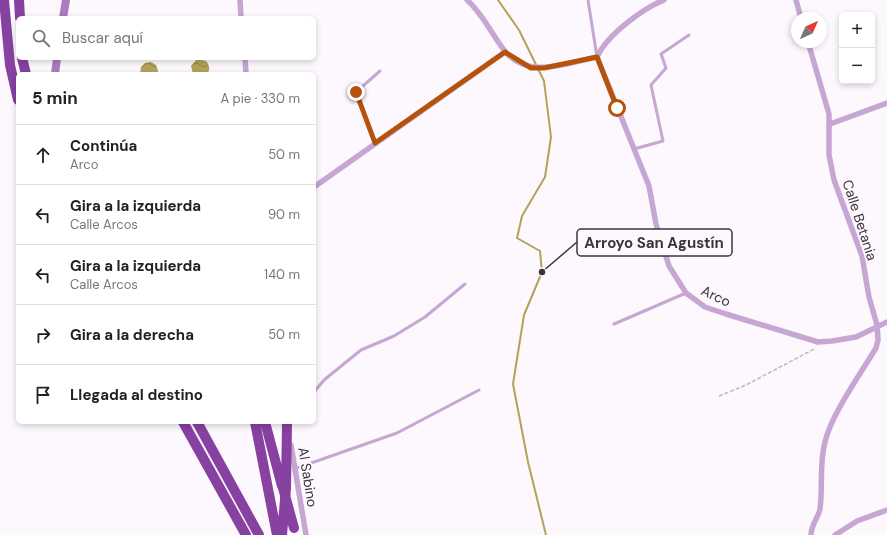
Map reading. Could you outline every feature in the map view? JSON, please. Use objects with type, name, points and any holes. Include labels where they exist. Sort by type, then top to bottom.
[{"type":"highway","points":[[4,0],[10,65],[16,91]]},
{"type":"highway","points":[[19,0],[20,16]]},
{"type":"highway","points":[[22,60],[26,72]]},
{"type":"highway","points":[[184,424],[246,535]]},
{"type":"highway","points":[[198,424],[259,535]]},
{"type":"highway","points":[[255,424],[277,535]]},
{"type":"highway","points":[[266,424],[295,532]]},
{"type":"highway","points":[[282,535],[286,488],[287,424]]},
{"type":"main road","points":[[63,16],[66,0]]},
{"type":"main road","points":[[55,72],[57,60]]},
{"type":"street","points":[[240,0],[241,16]]},
{"type":"street","points":[[467,0],[478,10],[505,52],[531,68],[544,68],[597,57],[607,41],[622,28],[652,5],[664,0]]},
{"type":"street","points":[[796,0],[799,12]]},
{"type":"street","name":"Calle Betania","points":[[810,48],[829,114],[829,155],[834,180],[862,256],[869,297],[877,325],[878,340],[876,348],[832,422],[825,441],[822,455],[820,511],[812,525],[811,535]]},
{"type":"street","points":[[316,186],[505,52]]},
{"type":"street","name":"Arco","points":[[597,57],[649,186],[656,224],[669,266],[686,294],[705,307],[818,342],[832,342],[856,337],[877,325],[887,322]]},
{"type":"street","points":[[245,60],[246,72]]},
{"type":"street","points":[[830,124],[887,103]]},
{"type":"street","name":"Al Sabino","points":[[287,424],[306,535]]},
{"type":"street","points":[[835,535],[857,521],[887,510]]},
{"type":"lane","points":[[588,0],[597,57]]},
{"type":"lane","points":[[634,150],[663,141],[652,85],[666,68],[662,54],[689,35]]},
{"type":"lane","points":[[375,143],[356,92],[380,71]]},
{"type":"lane","points":[[316,390],[324,380],[361,350],[394,336],[425,317],[465,284]]},
{"type":"lane","points":[[614,324],[686,294]]},
{"type":"lane","points":[[294,469],[398,433],[479,390]]},
{"type":"path","points":[[718,396],[746,385],[813,351],[823,341]]},
{"type":"water","points":[[196,60],[202,60],[206,61],[209,69],[208,72],[192,72],[191,66]]},
{"type":"water","points":[[151,62],[156,65],[158,72],[140,72],[141,67],[145,63]]},
{"type":"waterway","points":[[498,0],[519,30],[544,81],[551,137],[545,177],[522,216],[517,238],[540,251],[542,272],[524,315],[513,384],[528,462],[546,535]]},
{"type":"place","name":"Arroyo San Agustín","points":[[542,272]]},
{"type":"route","points":[[356,92],[375,143],[505,52],[531,68],[544,68],[597,57],[617,108]]}]
